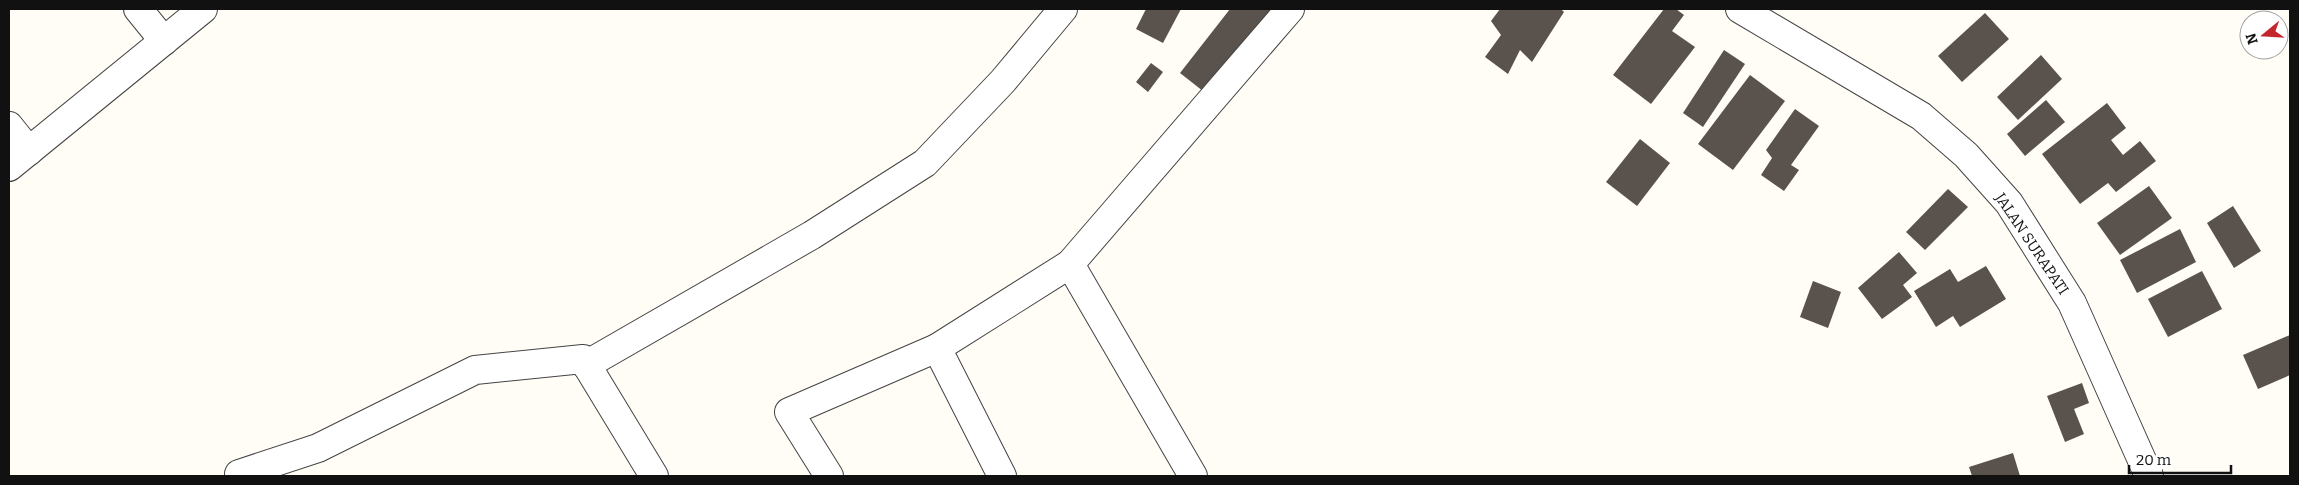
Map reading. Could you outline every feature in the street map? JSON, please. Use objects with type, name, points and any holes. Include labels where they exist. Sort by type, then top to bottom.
[{"type":"street","points":[[138,9],[164,41]]},
{"type":"street","points":[[9,126],[19,159],[203,9]]},
{"type":"street","points":[[586,365],[812,235],[925,163],[1003,81],[1063,9]]},
{"type":"street","points":[[829,476],[789,412],[937,348],[1070,264],[1290,9]]},
{"type":"street","name":"JALAN SURAPATI","points":[[1740,9],[1921,116],[1966,155],[2009,203],[2072,303],[2149,476]]},
{"type":"street","points":[[1070,264],[1193,476]]},
{"type":"street","points":[[937,348],[1002,476]]},
{"type":"street","points":[[240,474],[318,448],[476,370],[583,359],[654,476]]},
{"type":"building","points":[[1146,9],[1181,9],[1163,43],[1136,29]]},
{"type":"building","points":[[1230,9],[1274,9],[1208,95],[1180,73]]},
{"type":"building","points":[[1500,9],[1561,9],[1564,12],[1532,62],[1520,50],[1508,74],[1485,57],[1501,35],[1491,21]]},
{"type":"building","points":[[1664,9],[1676,9],[1684,15],[1672,31],[1695,47],[1651,104],[1613,75]]},
{"type":"building","points":[[1985,13],[2009,39],[1962,82],[1938,56]]},
{"type":"building","points":[[1724,50],[1745,64],[1703,127],[1683,113]]},
{"type":"building","points":[[2041,55],[2062,79],[2018,120],[1997,97]]},
{"type":"building","points":[[1151,63],[1163,72],[1148,92],[1136,82]]},
{"type":"building","points":[[1750,75],[1785,101],[1733,170],[1698,144]]},
{"type":"building","points":[[2046,100],[2065,122],[2025,156],[2007,134]]},
{"type":"building","points":[[2107,103],[2126,128],[2111,140],[2123,155],[2140,141],[2156,161],[2116,192],[2108,183],[2080,204],[2042,154]]},
{"type":"building","points":[[1795,109],[1819,126],[1791,165],[1799,170],[1784,191],[1761,175],[1772,158],[1766,150]]},
{"type":"building","points":[[1640,139],[1670,163],[1637,206],[1606,182]]},
{"type":"building","points":[[2149,186],[2172,218],[2120,255],[2097,223]]},
{"type":"building","points":[[1948,189],[1968,207],[1925,250],[1906,232]]},
{"type":"building","points":[[2233,206],[2261,251],[2234,268],[2207,223]]},
{"type":"building","points":[[2180,229],[2196,262],[2137,293],[2120,260]]},
{"type":"building","points":[[1899,252],[1917,273],[1903,285],[1912,297],[1882,319],[1858,288]]},
{"type":"building","points":[[1986,266],[2006,299],[1960,327],[1953,316],[1936,327],[1914,291],[1950,269],[1958,282]]},
{"type":"building","points":[[2202,271],[2222,309],[2168,337],[2148,299]]},
{"type":"building","points":[[1813,281],[1841,292],[1828,328],[1800,317]]},
{"type":"building","points":[[2290,335],[2290,375],[2258,389],[2243,355]]},
{"type":"building","points":[[2082,383],[2089,403],[2074,409],[2084,434],[2065,442],[2047,396]]},
{"type":"building","points":[[2013,453],[2020,476],[1972,476],[1969,467]]}]
